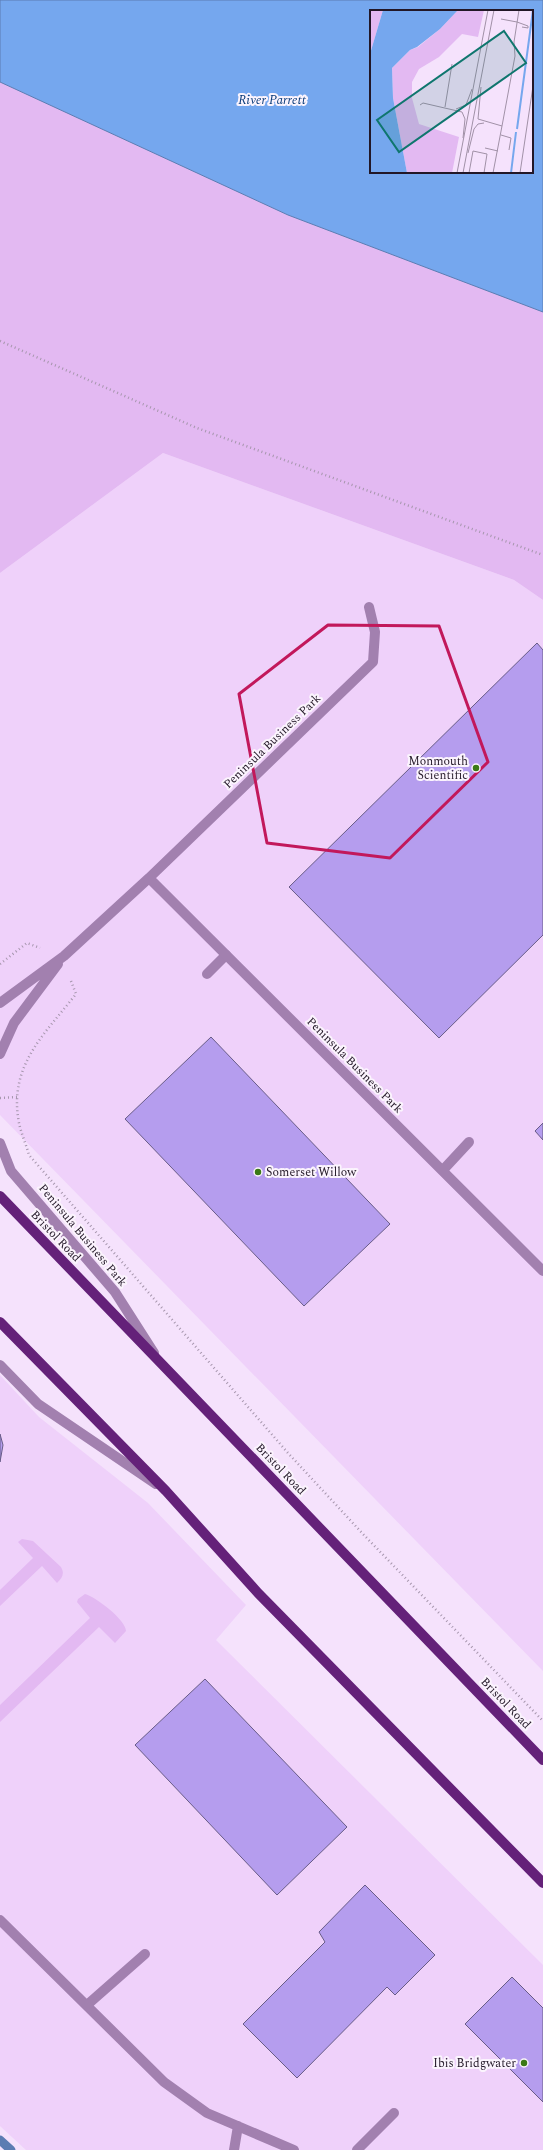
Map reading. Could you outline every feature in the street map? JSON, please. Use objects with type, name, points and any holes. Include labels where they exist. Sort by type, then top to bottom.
[{"type":"main road","name":"Bristol Road","points":[[0,1196],[543,1760]]},
{"type":"main road","points":[[0,1322],[166,1490],[258,1593],[543,1883]]},
{"type":"street","name":"Peninsula Business Park","points":[[0,1003],[64,956],[149,878],[373,662],[375,632],[368,607]]},
{"type":"street","name":"Peninsula Business Park","points":[[149,878],[543,1271]]},
{"type":"street","points":[[208,974],[226,955]]},
{"type":"street","name":"Peninsula Business Park","points":[[0,1054],[14,1023],[64,956]]},
{"type":"street","points":[[443,1170],[469,1142]]},
{"type":"street","name":"Peninsula Business Park","points":[[0,1143],[11,1171],[115,1292],[161,1364]]},
{"type":"street","points":[[0,1365],[38,1404],[166,1490]]},
{"type":"street","points":[[0,1920],[164,2082],[207,2113],[294,2150]]},
{"type":"street","points":[[87,2005],[145,1954]]},
{"type":"street","points":[[357,2150],[394,2113]]},
{"type":"street","points":[[234,2150],[238,2126]]},
{"type":"path","points":[[0,341],[197,428],[543,555]]},
{"type":"path","points":[[0,964],[27,943],[64,956],[76,994],[31,1051],[20,1074],[17,1097],[19,1123],[29,1154],[288,1453],[363,1534],[543,1721]]},
{"type":"path","points":[[0,1098],[17,1097]]},
{"type":"highlighted area","points":[[328,625],[439,626],[488,762],[390,858],[267,843],[239,694]]},
{"type":"shaded area","points":[[0,82],[288,215],[543,312],[543,600],[514,580],[163,453],[0,573]]},
{"type":"shaded area","points":[[163,453],[514,580],[543,600],[543,1671],[0,1115],[0,573]]},
{"type":"shaded area","points":[[0,1375],[39,1417],[148,1503],[246,1605],[216,1640],[543,1965],[543,2150],[26,2150],[0,2126]]},
{"type":"shaded area","points":[[22,1539],[33,1541],[61,1567],[63,1572],[62,1576],[57,1583],[42,1566],[0,1606],[0,1590],[33,1558],[18,1542]]},
{"type":"shaded area","points":[[85,1594],[96,1600],[116,1615],[125,1626],[126,1631],[115,1643],[99,1627],[0,1722],[0,1705],[90,1618],[77,1602],[78,1599]]},
{"type":"water","name":"River Parrett","points":[[0,0],[543,0],[543,312],[288,215],[0,82]]},
{"type":"building","name":"Monmouth Scientific","points":[[537,643],[543,650],[543,935],[439,1038],[289,887]]},
{"type":"building","name":"Somerset Willow","points":[[211,1037],[390,1224],[304,1306],[125,1119]]},
{"type":"building","points":[[543,1123],[543,1140],[535,1131]]},
{"type":"building","points":[[0,1434],[3,1445],[0,1462]]},
{"type":"building","points":[[205,1679],[347,1827],[277,1895],[135,1745]]},
{"type":"building","points":[[365,1885],[435,1955],[395,1995],[387,1987],[297,2078],[243,2024],[325,1942],[319,1932]]},
{"type":"building","name":"Ibis Bridgwater","points":[[512,1977],[543,2008],[543,2102],[465,2024]]},
{"type":"waterway","points":[[0,2140],[11,2150]]},
{"type":"place","name":"Monmouth Scientific","points":[[476,768]]},
{"type":"place","name":"Somerset Willow","points":[[258,1172]]},
{"type":"place","name":"Ibis Bridgwater","points":[[524,2063]]}]
